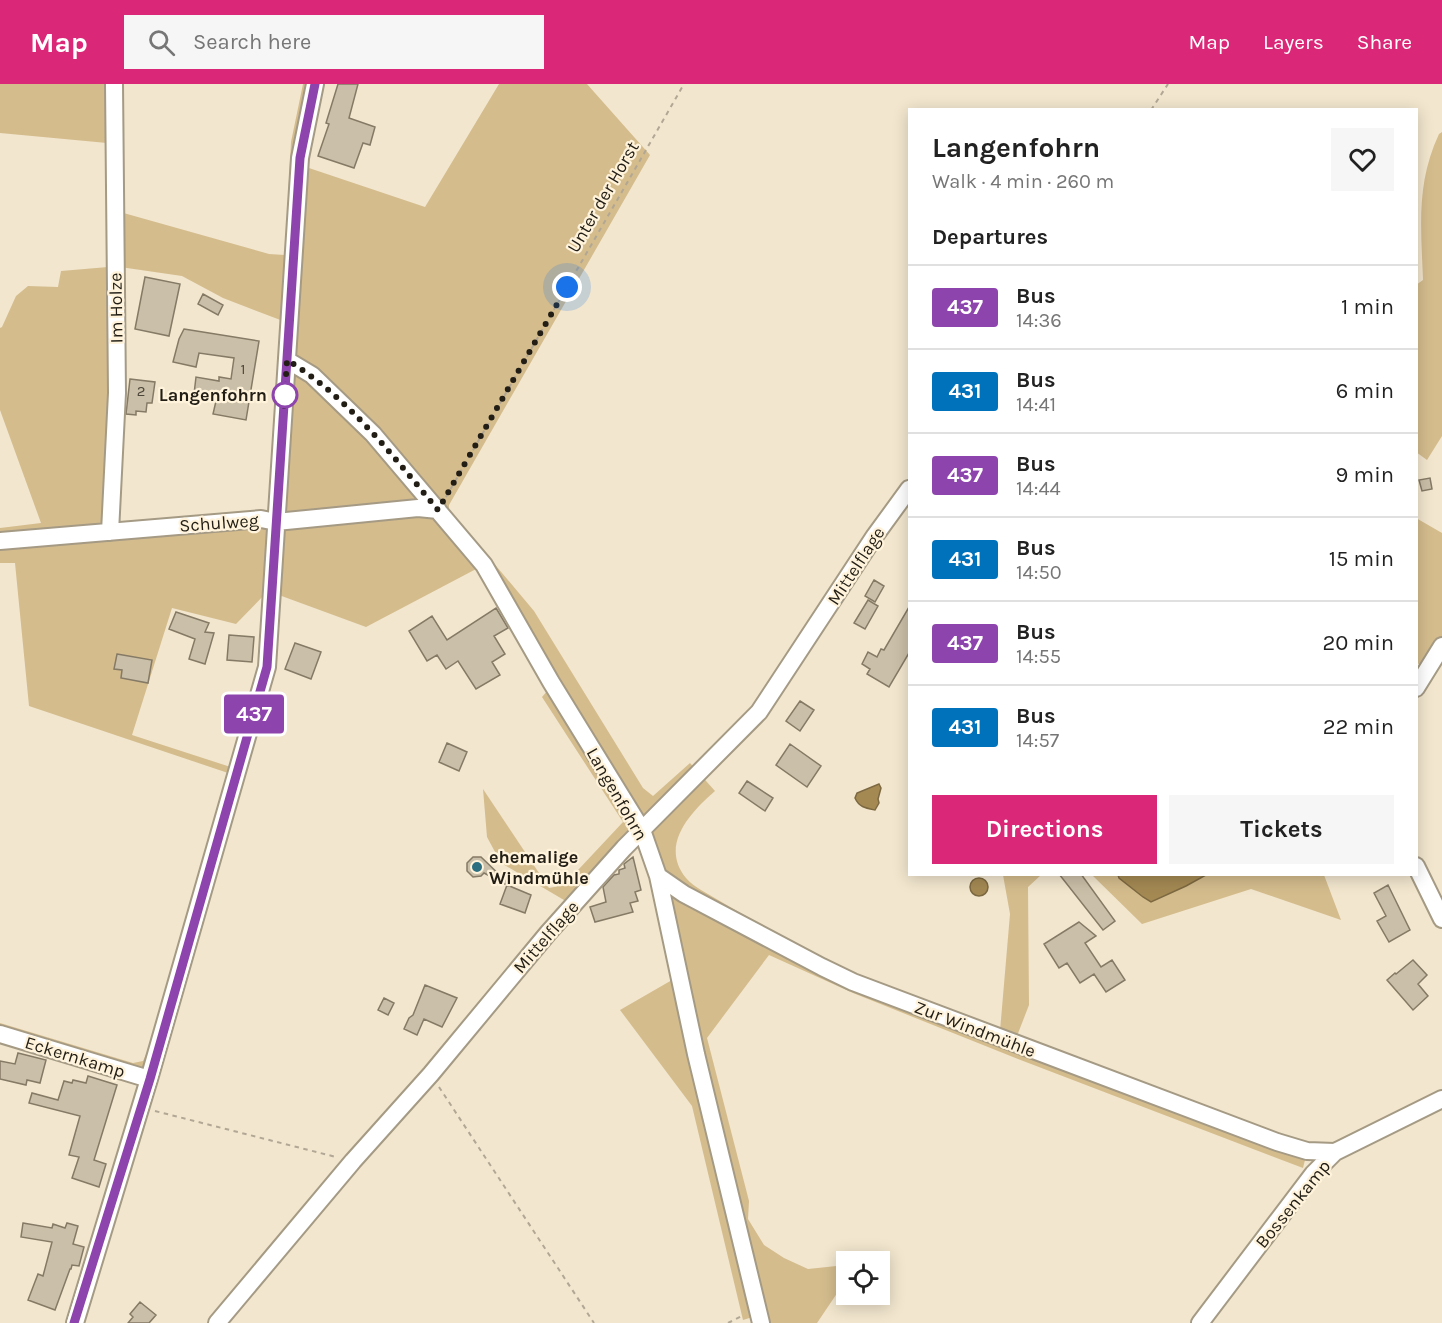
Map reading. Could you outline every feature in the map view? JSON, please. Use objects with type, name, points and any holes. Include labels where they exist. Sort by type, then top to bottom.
[{"type":"street","name":"Im Holze","points":[[110,532],[117,393],[114,84]]},
{"type":"street","points":[[75,1323],[150,1079],[267,667],[300,158],[315,84]]},
{"type":"street","name":"Langenfohrn","points":[[287,360],[312,375],[373,434],[484,565],[550,682],[642,830],[658,876],[696,1054],[759,1317]]},
{"type":"street","name":"Mittelflage","points":[[217,1323],[353,1161],[431,1074],[548,933],[642,830],[759,712],[874,537],[908,490]]},
{"type":"street","name":"Schulweg","points":[[0,541],[261,519],[276,522],[418,508],[438,510]]},
{"type":"street","points":[[1418,685],[1442,646]]},
{"type":"street","points":[[1418,870],[1442,919]]},
{"type":"street","name":"Zur Windmühle","points":[[658,876],[684,894],[853,982],[1277,1142],[1307,1151],[1335,1152]]},
{"type":"street","name":"Eckernkamp","points":[[0,1034],[150,1079]]},
{"type":"street","name":"Bossenkamp","points":[[1200,1323],[1313,1174],[1335,1152],[1442,1098]]},
{"type":"street","points":[[1307,1151],[1313,1174]]},
{"type":"path","name":"Unter der Horst","points":[[438,510],[684,84]]},
{"type":"path","points":[[1152,108],[1168,84]]},
{"type":"path","points":[[431,1074],[594,1323]]},
{"type":"path","points":[[141,1107],[353,1161]]},
{"type":"path","points":[[728,1323],[759,1317]]},
{"type":"shaded area","points":[[0,84],[121,84],[120,212],[269,254],[285,255],[291,142],[303,84],[319,84],[303,166],[425,207],[499,84],[587,84],[650,155],[449,505],[449,510],[534,611],[643,788],[653,796],[690,763],[715,791],[688,819],[677,842],[676,853],[679,866],[686,878],[701,890],[809,953],[894,990],[1000,1031],[1010,914],[1003,876],[1040,876],[1028,887],[1029,1005],[1017,1036],[1097,1080],[1305,1160],[1303,1168],[1018,1059],[853,993],[769,955],[707,1038],[749,1201],[748,1219],[764,1245],[784,1258],[808,1269],[836,1266],[836,1295],[817,1323],[765,1323],[762,1314],[743,1320],[692,1106],[620,1010],[672,980],[643,850],[635,832],[569,903],[501,863],[487,837],[483,789],[549,888],[564,885],[623,822],[542,697],[548,690],[478,568],[366,627],[268,591],[236,624],[172,608],[132,735],[246,772],[156,1076],[0,1030],[0,1023],[133,1063],[143,1061],[149,1048],[231,774],[29,706],[15,563],[0,563],[0,528],[41,523],[0,410],[0,328],[16,296],[28,286],[58,287],[61,271],[108,267],[107,143],[0,133]],"holes":[[[120,267],[182,276],[223,298],[283,321],[274,511],[115,526]]]},
{"type":"shaded area","points":[[1442,132],[1442,436],[1427,460],[1418,453],[1418,284],[1423,280],[1421,223],[1423,188],[1439,134]]},
{"type":"shaded area","points":[[1418,519],[1442,533],[1442,641],[1426,669],[1418,663]]},
{"type":"shaded area","points":[[879,784],[881,788],[879,803],[875,810],[865,808],[858,803],[855,798],[857,793]]},
{"type":"shaded area","points":[[1093,876],[1324,876],[1341,920],[1251,889],[1142,924]]},
{"type":"shaded area","points":[[1118,876],[1204,876],[1151,902]]},
{"type":"shaded area","points":[[975,878],[983,878],[988,883],[986,894],[975,896],[970,891],[970,883]]},
{"type":"building","points":[[338,84],[358,84],[349,118],[375,127],[370,145],[363,143],[354,168],[318,156],[329,124],[326,123]]},
{"type":"building","points":[[145,277],[180,284],[169,336],[135,329]]},
{"type":"building","points":[[203,294],[223,305],[218,315],[198,304]]},
{"type":"building","points":[[184,329],[259,341],[246,420],[213,414],[217,397],[194,394],[196,377],[219,381],[219,377],[231,379],[234,358],[199,353],[196,367],[173,362]]},
{"type":"building","points":[[130,379],[155,382],[152,403],[147,403],[146,412],[136,411],[136,415],[126,414]]},
{"type":"building","points":[[1430,478],[1432,489],[1422,491],[1419,480]]},
{"type":"building","points":[[874,580],[884,586],[875,602],[865,596]]},
{"type":"building","points":[[868,600],[878,606],[865,629],[854,623]]},
{"type":"building","points":[[496,608],[508,628],[494,636],[505,654],[492,662],[500,675],[476,689],[458,661],[446,669],[437,655],[427,661],[409,631],[432,616],[447,640]]},
{"type":"building","points":[[908,609],[908,655],[889,687],[867,674],[870,669],[862,664],[868,652],[877,657],[881,649],[884,650]]},
{"type":"building","points":[[176,612],[209,623],[205,632],[214,633],[205,664],[189,659],[195,639],[169,629]]},
{"type":"building","points":[[229,635],[254,637],[252,662],[227,660]]},
{"type":"building","points":[[295,643],[321,652],[311,679],[285,669]]},
{"type":"building","points":[[117,654],[152,660],[148,683],[121,678],[122,670],[114,669]]},
{"type":"building","points":[[800,701],[814,710],[800,731],[786,721]]},
{"type":"building","points":[[447,743],[467,752],[459,771],[439,762]]},
{"type":"building","points":[[790,744],[821,766],[807,787],[776,765]]},
{"type":"building","points":[[747,781],[773,798],[765,811],[739,793]]},
{"type":"building","name":"ehemalige Windmühle","points":[[473,857],[481,857],[507,882],[505,884],[484,873],[473,877],[467,871],[467,863]]},
{"type":"building","points":[[633,857],[641,890],[635,892],[638,901],[630,903],[633,912],[595,922],[590,907],[606,902],[603,887],[614,875],[619,874],[619,870],[625,868],[624,864]]},
{"type":"building","points":[[1061,876],[1082,876],[1115,921],[1103,930]]},
{"type":"building","points":[[507,885],[531,895],[525,913],[500,904]]},
{"type":"building","points":[[1388,885],[1410,930],[1389,942],[1377,921],[1386,916],[1374,893]]},
{"type":"building","points":[[1079,922],[1096,936],[1085,943],[1101,967],[1112,960],[1125,980],[1106,992],[1094,974],[1080,983],[1067,963],[1059,968],[1044,944]]},
{"type":"building","points":[[1413,960],[1427,975],[1418,984],[1428,996],[1413,1010],[1387,980]]},
{"type":"building","points":[[425,985],[457,998],[442,1027],[424,1019],[417,1035],[404,1029],[413,1015]]},
{"type":"building","points":[[384,998],[394,1003],[388,1015],[378,1010]]},
{"type":"building","points":[[18,1053],[46,1060],[40,1083],[27,1080],[26,1085],[0,1079],[0,1061],[15,1064]]},
{"type":"building","points":[[88,1076],[117,1085],[94,1160],[106,1164],[99,1187],[72,1178],[79,1157],[69,1155],[80,1116],[29,1103],[32,1093],[58,1100],[64,1081],[72,1083],[73,1080],[86,1083]]},
{"type":"building","points":[[23,1223],[52,1228],[53,1224],[65,1228],[67,1223],[78,1226],[73,1244],[84,1247],[79,1266],[72,1265],[55,1310],[28,1300],[38,1274],[43,1276],[52,1242],[21,1237]]},
{"type":"building","points":[[140,1302],[156,1315],[149,1323],[128,1323],[133,1317],[130,1314]]},
{"type":"bus line","name":"437","points":[[74,1323],[150,1079],[267,667],[300,158],[315,84]]},
{"type":"place","name":"Langenfohrn","points":[[285,395]]},
{"type":"place","name":"ehemalige Windmühle","points":[[477,867]]},
{"type":"route","points":[[285,395],[284,406],[287,360],[312,375],[338,398],[373,434],[438,510],[567,287]]}]
